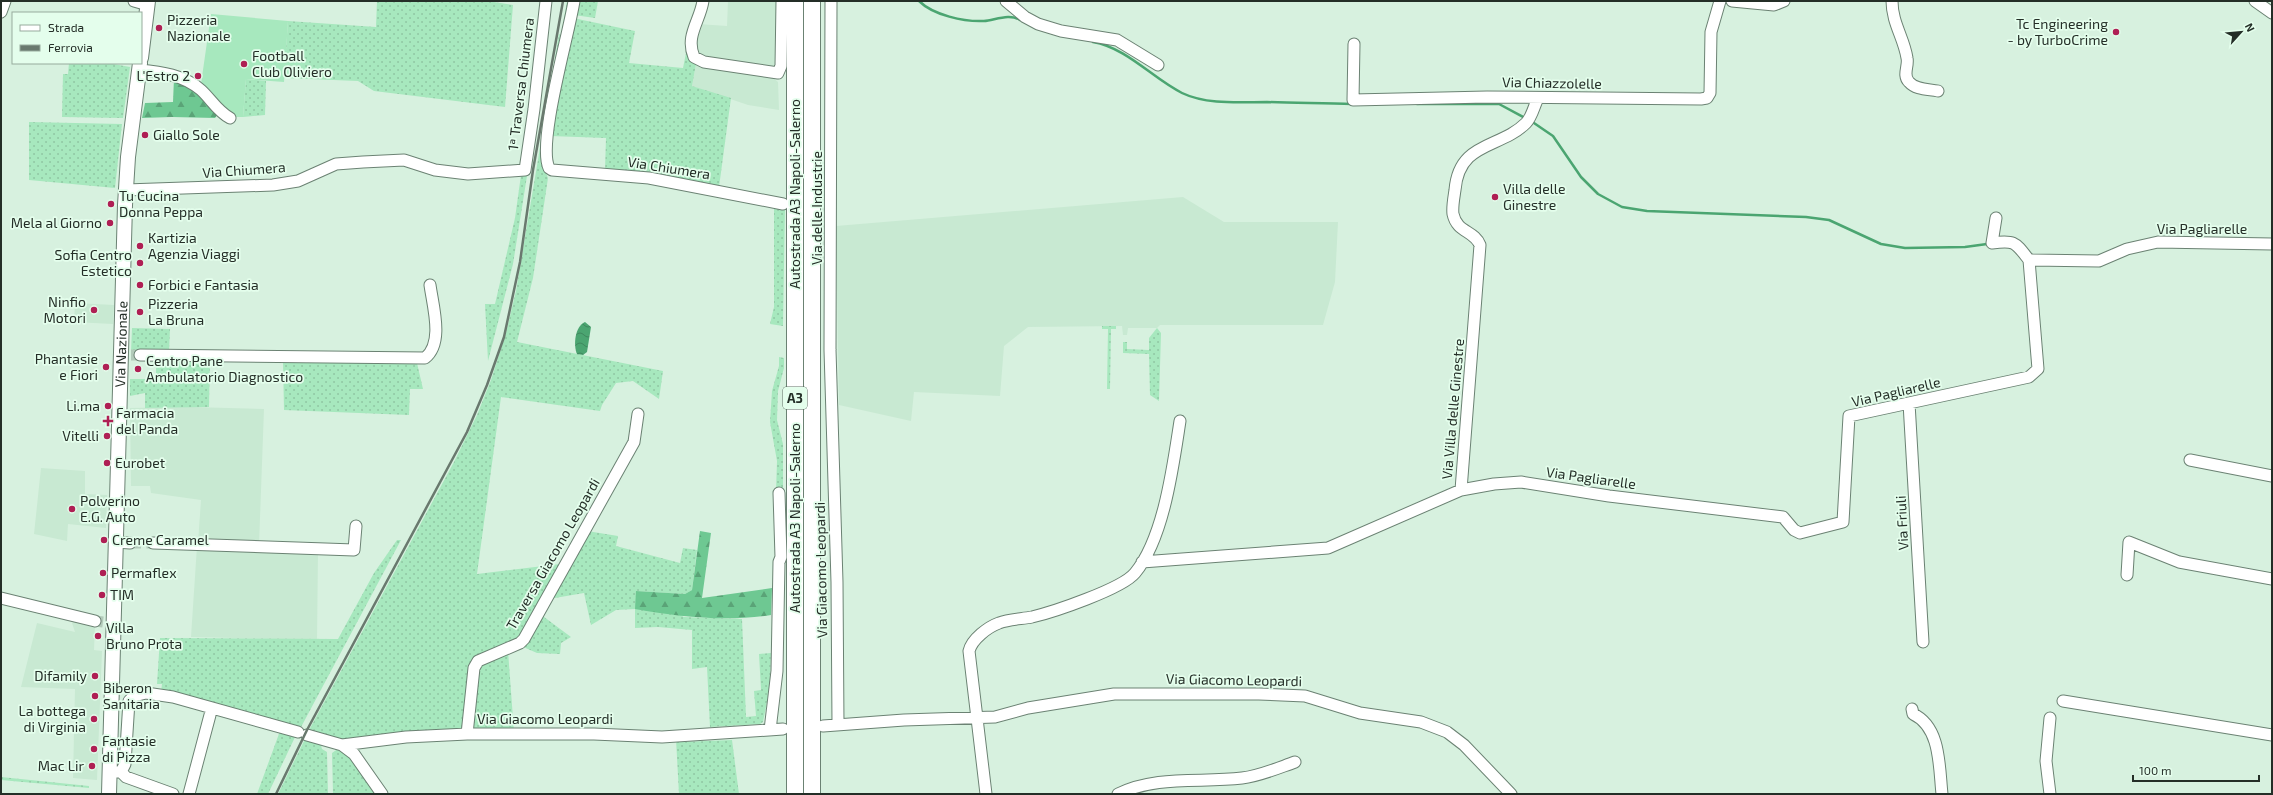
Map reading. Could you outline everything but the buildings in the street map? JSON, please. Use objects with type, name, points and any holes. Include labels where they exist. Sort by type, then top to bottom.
[{"type":"highway","name":"Autostrada A3 Napoli-Salerno","points":[[795,1],[795,794]]},
{"type":"highway","name":"Autostrada A3 Napoli-Salerno","points":[[812,1],[812,794]]},
{"type":"main road","name":"Via Nazionale","points":[[142,49],[148,3]]},
{"type":"main road","name":"Via Nazionale","points":[[109,794],[115,772],[104,622],[123,542],[130,355],[126,190],[140,64]]},
{"type":"street","points":[[1,12],[5,1]]},
{"type":"street","points":[[134,1],[148,3]]},
{"type":"street","name":"1ª Traversa Chiumera","points":[[525,170],[534,109],[546,1]]},
{"type":"street","name":"Via Chiumera","points":[[574,1],[551,110],[546,153],[548,168],[552,170],[649,178],[783,204]]},
{"type":"street","points":[[703,1],[690,43],[694,56],[704,62],[735,65],[771,73],[778,73],[781,66],[782,1]]},
{"type":"street","name":"Via delle Industrie","points":[[831,1],[832,415]]},
{"type":"street","points":[[1006,1],[1025,17],[1038,24],[1061,31],[1117,40],[1158,65]]},
{"type":"street","name":"Via Chiazzolelle","points":[[1354,44],[1353,100],[1707,98],[1710,90],[1711,32],[1720,1]]},
{"type":"street","points":[[1732,1],[1774,5],[1784,1]]},
{"type":"street","points":[[1892,1],[1894,23],[1908,60],[1905,75],[1907,81],[1914,88],[1938,91]]},
{"type":"street","points":[[2255,1],[2272,13]]},
{"type":"street","points":[[140,64],[186,80],[201,90],[219,111],[230,118]]},
{"type":"street","name":"Via Villa delle Ginestre","points":[[1142,562],[1328,548],[1461,490],[1464,472],[1480,245],[1478,239],[1458,227],[1453,214],[1456,175],[1465,161],[1478,150],[1518,129],[1529,119],[1538,98]]},
{"type":"street","name":"Via Chiumera","points":[[126,190],[273,185],[298,181],[336,164],[363,162],[404,160],[434,170],[468,174],[525,170]]},
{"type":"street","points":[[1996,218],[1992,243],[2008,240],[2016,243],[2029,260]]},
{"type":"street","name":"Via Pagliarelle","points":[[1461,490],[1494,484],[1521,482],[1602,495],[1783,517],[1794,530],[1800,533],[1843,522],[1849,416],[2029,377],[2038,369],[2029,260],[2099,261],[2127,249],[2158,242],[2272,244]]},
{"type":"street","points":[[130,355],[425,358],[430,354],[436,336],[430,285]]},
{"type":"street","name":"Via Friuli","points":[[1909,403],[1923,642]]},
{"type":"street","name":"Traversa Giacomo Leopardi","points":[[468,734],[474,668],[478,661],[520,643],[524,639],[634,442],[638,414]]},
{"type":"street","name":"Via Giacomo Leopardi","points":[[832,415],[837,582],[838,725]]},
{"type":"street","points":[[986,794],[969,651],[974,640],[999,623],[1043,614],[1121,583],[1136,572],[1160,527],[1180,421]]},
{"type":"street","points":[[2190,460],[2272,476]]},
{"type":"street","points":[[770,730],[776,684],[778,562],[781,557],[779,493]]},
{"type":"street","points":[[153,543],[354,550],[356,526]]},
{"type":"street","points":[[2128,575],[2129,542],[2179,562],[2272,579]]},
{"type":"street","points":[[1,598],[104,622]]},
{"type":"street","name":"Via Giacomo Leopardi","points":[[115,772],[125,764],[129,701],[138,695],[146,693],[173,697],[342,745],[406,737],[468,734],[594,734],[662,737],[783,729]]},
{"type":"street","name":"Via Giacomo Leopardi","points":[[823,726],[915,719],[995,717],[1044,705],[1114,694],[1259,694],[1304,696],[1360,713],[1421,722],[1447,732],[1464,745],[1510,794]]},
{"type":"street","points":[[2063,702],[2272,734]]},
{"type":"street","points":[[1912,709],[1913,714],[1923,719],[1932,731],[1942,794]]},
{"type":"street","points":[[189,794],[210,716]]},
{"type":"street","points":[[2050,718],[2046,762],[2050,794]]},
{"type":"street","points":[[342,745],[354,754],[382,794]]},
{"type":"street","points":[[1118,794],[1139,786],[1183,779],[1242,778],[1295,762]]},
{"type":"street","points":[[115,772],[173,794]]},
{"type":"shaded area","points":[[377,1],[488,1],[513,5],[505,107],[374,91],[358,81],[284,78],[288,21],[376,27]]},
{"type":"shaded area","points":[[567,1],[572,1],[544,168],[548,178],[533,278],[517,342],[663,371],[659,399],[633,381],[616,383],[602,405],[600,411],[501,397],[477,574],[560,564],[523,636],[476,657],[465,731],[342,742],[308,732],[454,462],[477,415],[491,380],[506,333],[516,291],[559,34],[561,35]]},
{"type":"shaded area","points":[[577,1],[598,1],[595,18],[574,15]]},
{"type":"shaded area","points":[[728,1],[779,1],[776,66],[772,69],[702,59],[695,48],[698,24],[727,26]]},
{"type":"shaded area","name":"Football Club Oliviero","points":[[211,14],[288,21],[284,82],[246,79],[243,117],[233,117],[201,84]]},
{"type":"shaded area","points":[[573,18],[635,31],[629,63],[683,68],[687,48],[696,64],[692,86],[731,98],[719,187],[605,170],[606,138],[550,136]]},
{"type":"shaded area","points":[[69,64],[114,64],[130,67],[123,118],[62,117],[63,74],[68,74]]},
{"type":"shaded area","points":[[696,64],[772,77],[778,82],[779,110],[748,105],[692,86]]},
{"type":"shaded area","points":[[246,79],[266,81],[265,115],[243,117]]},
{"type":"shaded area","points":[[29,122],[122,124],[115,188],[29,180]]},
{"type":"shaded area","points":[[521,175],[527,176],[513,264],[488,361],[485,304],[495,304],[515,218]]},
{"type":"shaded area","points":[[1183,197],[1224,222],[1338,222],[1335,282],[1323,325],[1160,325],[1157,328],[1128,328],[1127,335],[1123,335],[1122,326],[1028,327],[1004,346],[1000,396],[914,392],[911,421],[839,405],[836,226]]},
{"type":"shaded area","points":[[774,206],[785,207],[783,326],[770,324],[774,307]]},
{"type":"shaded area","name":"Ninfio Motori","points":[[75,303],[114,305],[113,324],[74,322]]},
{"type":"shaded area","points":[[1102,326],[1116,326],[1116,329],[1111,329],[1110,389],[1107,389],[1108,329],[1102,329]]},
{"type":"shaded area","points":[[132,328],[170,329],[169,353],[131,352]]},
{"type":"shaded area","points":[[1157,328],[1161,333],[1159,401],[1150,395],[1149,354],[1123,353],[1123,342],[1127,342],[1127,349],[1149,350],[1149,338]]},
{"type":"shaded area","points":[[779,357],[784,358],[784,368],[778,391],[777,420],[783,444],[783,490],[776,492],[777,461],[770,422],[772,391],[779,366]]},
{"type":"shaded area","points":[[156,358],[210,358],[209,407],[145,408],[145,393],[130,396],[130,379],[156,379]]},
{"type":"shaded area","points":[[283,361],[417,363],[423,389],[410,389],[409,415],[284,410]]},
{"type":"shaded area","points":[[191,407],[264,409],[259,545],[198,543],[201,500],[151,493],[150,486],[131,486],[130,408]]},
{"type":"shaded area","name":"Polverino E.G. Auto","points":[[41,468],[85,471],[85,494],[107,495],[106,528],[68,524],[67,541],[34,534]]},
{"type":"shaded area","points":[[587,531],[618,536],[616,546],[680,563],[683,548],[697,550],[692,590],[685,594],[636,591],[684,617],[742,619],[746,717],[756,716],[754,691],[761,690],[759,654],[771,653],[770,686],[763,722],[760,724],[710,727],[707,667],[692,669],[692,630],[658,627],[635,628],[635,609],[616,610],[591,625],[584,593],[549,599]]},
{"type":"shaded area","points":[[397,540],[401,540],[300,729],[161,692],[162,684],[157,684],[160,638],[338,639],[374,573]]},
{"type":"shaded area","points":[[197,546],[318,552],[317,640],[191,637]]},
{"type":"shaded area","points":[[540,614],[571,637],[561,643],[560,654],[537,653],[521,646]]},
{"type":"shaded area","points":[[76,620],[95,624],[94,650],[102,651],[97,780],[73,778],[75,689],[21,687],[37,623],[75,632],[72,623]]},
{"type":"shaded area","points":[[508,651],[514,732],[472,732],[479,663]]},
{"type":"shaded area","points":[[280,731],[296,735],[268,794],[257,794]]},
{"type":"shaded area","points":[[306,737],[320,742],[322,749],[327,752],[328,794],[278,794]]},
{"type":"shaded area","points":[[676,739],[681,742],[732,740],[739,794],[679,794]]},
{"type":"shaded area","points":[[339,748],[352,757],[380,794],[333,794],[332,753]]},
{"type":"shaded area","points":[[1,777],[89,786],[89,788],[1,780]]},
{"type":"green space","points":[[174,78],[186,82],[218,114],[215,118],[142,118],[145,103],[173,102]]},
{"type":"green space","points":[[700,531],[711,533],[702,598],[772,588],[771,615],[737,618],[703,618],[635,609],[636,591],[685,594],[692,590]]},
{"type":"water","points":[[585,322],[591,327],[587,352],[583,355],[577,354],[575,341],[579,327]]},
{"type":"waterway","points":[[919,1],[940,14],[958,19],[984,21],[1012,17],[1020,20]]},
{"type":"waterway","points":[[1093,42],[1117,50],[1171,87],[1192,97],[1224,102],[1352,104]]},
{"type":"waterway","points":[[1417,104],[1499,104],[1527,119]]},
{"type":"waterway","points":[[1531,121],[1553,136],[1581,177],[1598,194],[1622,207],[1647,211],[1806,217],[1829,220],[1881,244],[1905,248],[1965,247],[1987,244]]},
{"type":"tunnel","points":[[131,355],[140,355]]},
{"type":"tunnel","points":[[130,543],[153,543]]},
{"type":"tunnel","points":[[95,621],[103,622]]},
{"type":"railway","points":[[276,794],[307,730],[467,432],[487,385],[504,337],[520,262],[533,170],[563,1]]},
{"type":"place","name":"Pizzeria Nazionale","points":[[159,28]]},
{"type":"place","name":"Tc Engineering - by TurboCrime","points":[[2116,32]]},
{"type":"place","name":"Football Club Oliviero","points":[[244,64]]},
{"type":"place","name":"L'Estro 2","points":[[198,76]]},
{"type":"place","name":"Giallo Sole","points":[[145,135]]},
{"type":"place","name":"Villa delle Ginestre","points":[[1495,197]]},
{"type":"place","name":"Tu Cucina Donna Peppa","points":[[111,204]]},
{"type":"place","name":"Mela al Giorno","points":[[110,223]]},
{"type":"place","name":"Kartizia Agenzia Viaggi","points":[[140,246]]},
{"type":"place","name":"Sofia Centro Estetico","points":[[140,263]]},
{"type":"place","name":"Forbici e Fantasia","points":[[140,285]]},
{"type":"place","name":"Ninfio Motori","points":[[94,310]]},
{"type":"place","name":"Pizzeria La Bruna","points":[[140,312]]},
{"type":"place","name":"Phantasie e Fiori","points":[[106,367]]},
{"type":"place","name":"Centro Pane Ambulatorio Diagnostico","points":[[138,369]]},
{"type":"place","name":"Li.ma","points":[[108,406]]},
{"type":"place","name":"Farmacia del Panda","points":[[108,421]]},
{"type":"place","name":"Vitelli","points":[[107,436]]},
{"type":"place","name":"Eurobet","points":[[107,463]]},
{"type":"place","name":"Polverino E.G. Auto","points":[[72,509]]},
{"type":"place","name":"Creme Caramel","points":[[104,540]]},
{"type":"place","name":"Permaflex","points":[[103,573]]},
{"type":"place","name":"TIM","points":[[102,595]]},
{"type":"place","name":"Villa Bruno Prota","points":[[98,636]]},
{"type":"place","name":"Difamily","points":[[95,676]]},
{"type":"place","name":"Biberon Sanitaria","points":[[95,696]]},
{"type":"place","name":"La bottega di Virginia","points":[[94,719]]},
{"type":"place","name":"Fantasie di Pizza","points":[[94,749]]},
{"type":"place","name":"Mac Lir","points":[[92,766]]}]
